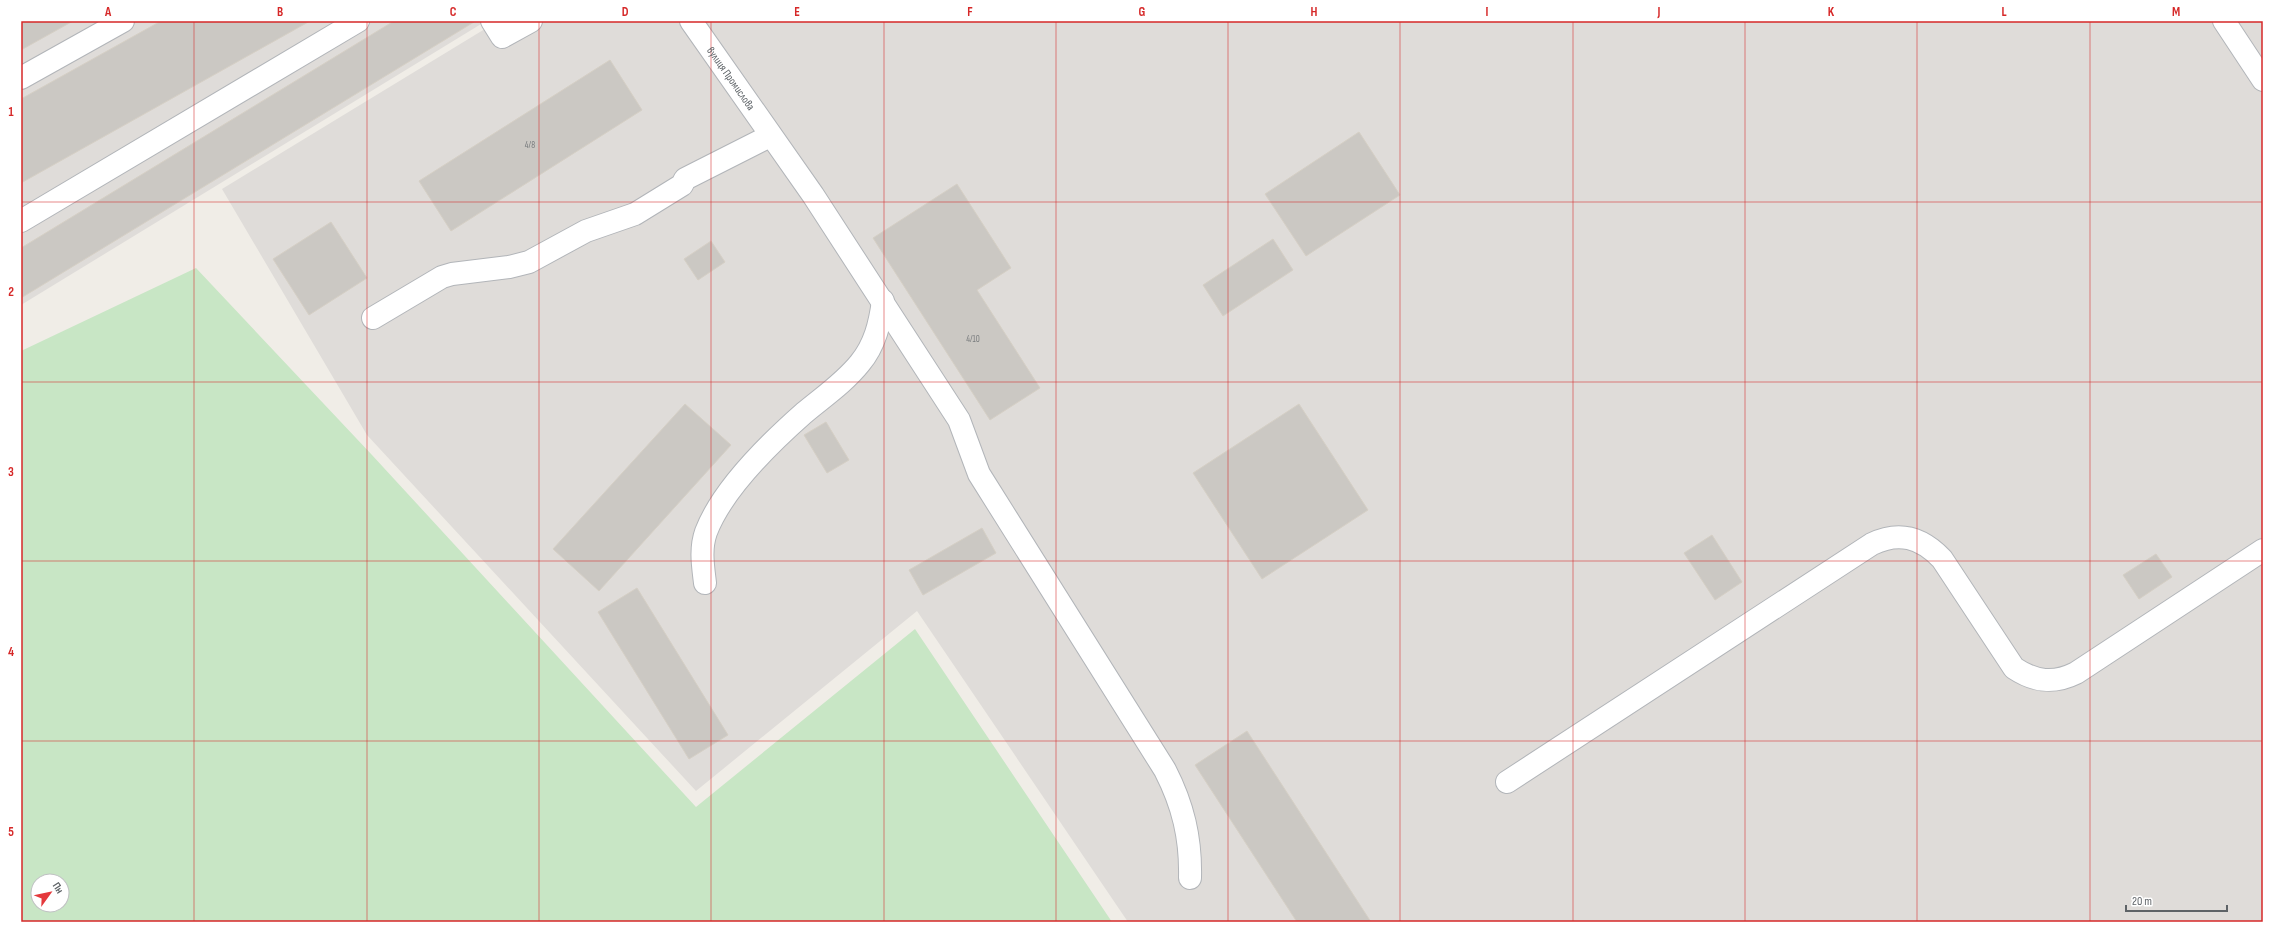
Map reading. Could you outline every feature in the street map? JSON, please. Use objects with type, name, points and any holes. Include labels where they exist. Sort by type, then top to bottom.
[{"type":"street","points":[[21,78],[123,21]]},
{"type":"street","points":[[21,221],[358,21]]},
{"type":"street","points":[[492,21],[502,37],[531,21]]},
{"type":"street","name":"вулиця Промислова","points":[[691,21],[770,136],[813,195],[959,420],[979,474],[1171,782],[1180,804],[1188,833],[1190,878]]},
{"type":"street","points":[[2224,21],[2263,80]]},
{"type":"street","points":[[373,318],[442,277],[452,274],[524,264],[586,231],[635,214],[682,185],[685,179],[770,136]]},
{"type":"street","points":[[706,584],[702,557],[703,549],[706,533],[718,508],[753,463],[804,414],[834,390],[861,362],[879,329],[883,301]]},
{"type":"street","points":[[1507,782],[1858,552],[1883,538],[1909,537],[1922,541],[1932,549],[1942,559],[2014,668],[2025,676],[2051,681],[2064,679],[2076,673],[2263,550]]},
{"type":"shaded area","points":[[21,21],[486,21],[21,305]]},
{"type":"shaded area","points":[[498,21],[2263,21],[2263,922],[1128,922],[917,611],[696,791],[367,435],[222,189]]},
{"type":"green space","points":[[196,268],[372,455],[696,807],[915,629],[1112,922],[21,922],[21,351]]},
{"type":"building","points":[[21,21],[73,21],[21,50]]},
{"type":"building","points":[[161,21],[310,21],[21,183],[21,99]]},
{"type":"building","points":[[394,21],[474,22],[21,298],[21,248]]},
{"type":"building","points":[[610,60],[642,110],[451,231],[419,181]]},
{"type":"building","points":[[1359,132],[1400,195],[1306,256],[1265,194]]},
{"type":"building","points":[[957,184],[1011,268],[977,290],[1040,388],[990,420],[873,238]]},
{"type":"building","points":[[331,222],[367,278],[309,315],[273,259]]},
{"type":"building","points":[[1273,239],[1293,270],[1223,316],[1203,285]]},
{"type":"building","points":[[711,241],[725,262],[698,280],[684,259]]},
{"type":"building","points":[[685,404],[731,445],[599,591],[553,549]]},
{"type":"building","points":[[1299,404],[1368,510],[1262,579],[1193,473]]},
{"type":"building","points":[[826,422],[849,460],[827,473],[804,435]]},
{"type":"building","points":[[982,528],[996,553],[923,595],[909,570]]},
{"type":"building","points":[[1712,535],[1742,582],[1715,600],[1684,553]]},
{"type":"building","points":[[2156,554],[2172,577],[2139,599],[2123,575]]},
{"type":"building","points":[[637,588],[728,735],[689,759],[598,612]]},
{"type":"building","points":[[1247,731],[1371,922],[1297,922],[1195,765]]}]
